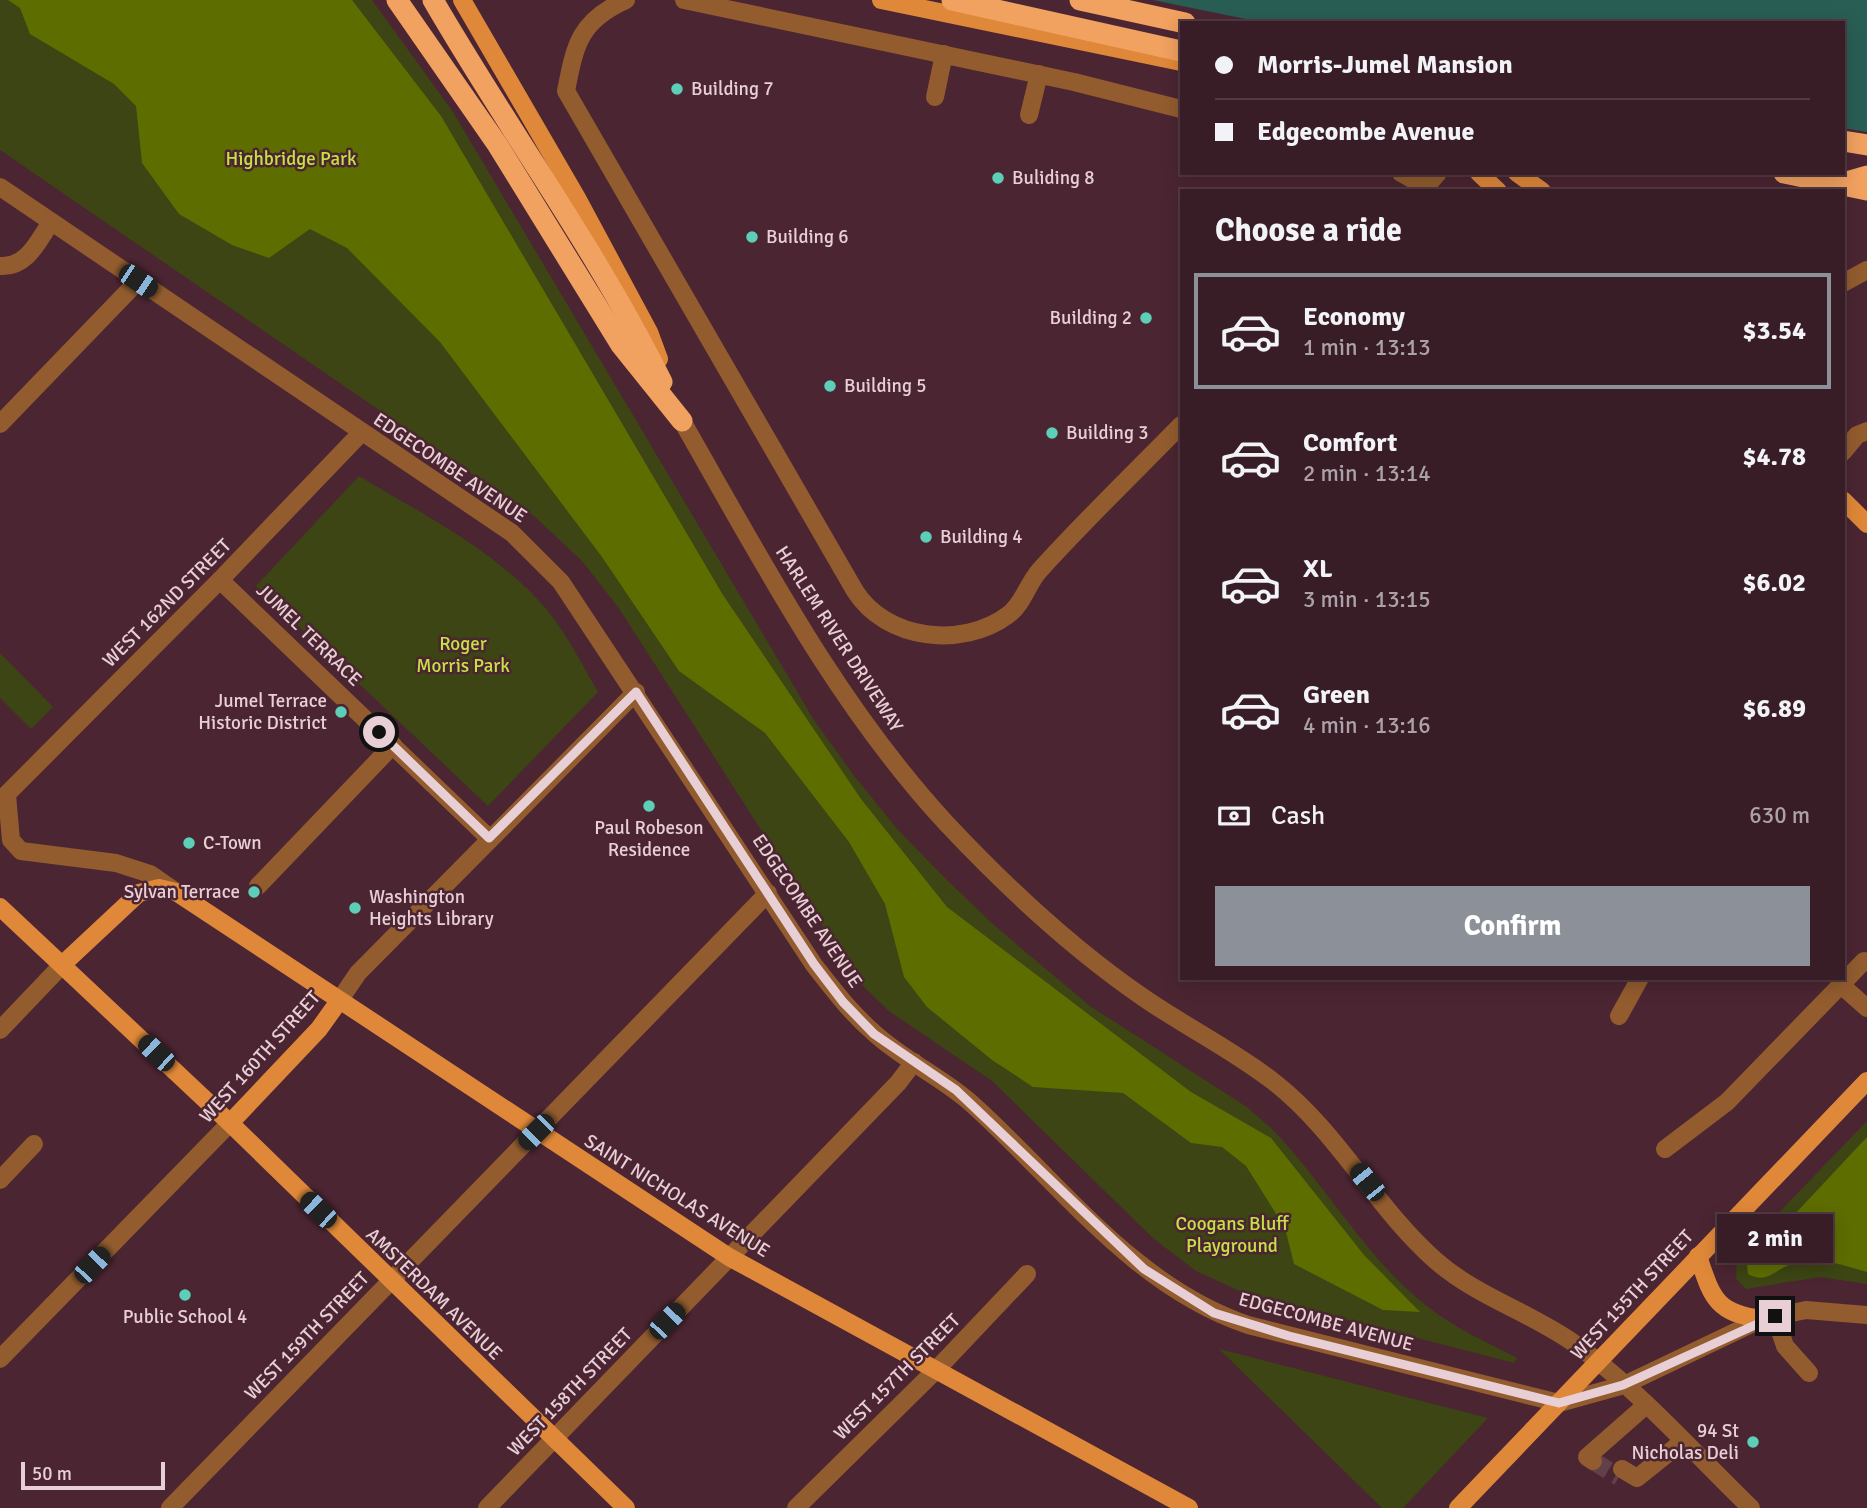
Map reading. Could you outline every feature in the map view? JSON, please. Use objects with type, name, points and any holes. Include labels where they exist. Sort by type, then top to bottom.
[{"type":"highway","points":[[397,0],[497,144],[621,345],[682,421]]},
{"type":"highway","points":[[433,0],[632,323],[682,421]]},
{"type":"highway","points":[[952,0],[1180,51]]},
{"type":"highway","points":[[1080,0],[1180,22]]},
{"type":"highway","points":[[1845,141],[1867,145]]},
{"type":"highway","points":[[1794,175],[1867,190]]},
{"type":"highway","points":[[1822,189],[1867,176]]},
{"type":"main road","points":[[461,0],[554,157],[649,332],[682,421]]},
{"type":"main road","points":[[881,0],[1180,62]]},
{"type":"main road","points":[[1481,175],[1496,189]]},
{"type":"main road","points":[[1520,175],[1539,189]]},
{"type":"main road","points":[[1845,501],[1867,524]]},
{"type":"main road","points":[[63,964],[139,893],[151,888],[176,892]]},
{"type":"main road","name":"SAINT NICHOLAS AVENUE","points":[[176,892],[729,1257],[1189,1508]]},
{"type":"main road","name":"AMSTERDAM AVENUE","points":[[0,907],[230,1123],[626,1508]]},
{"type":"main road","name":"WEST 160TH STREET","points":[[230,1123],[319,1029],[339,1001]]},
{"type":"main road","name":"WEST 155TH STREET","points":[[1458,1508],[1867,1080]]},
{"type":"main road","points":[[1698,1256],[1713,1298],[1726,1310],[1739,1316],[1768,1318]]},
{"type":"street","points":[[625,0],[596,18],[583,32],[574,48],[566,91],[856,591],[869,608],[887,623],[911,632],[941,634],[976,628],[1010,614],[1038,572],[1180,426]]},
{"type":"street","points":[[684,0],[1039,74],[1180,109]]},
{"type":"street","points":[[936,97],[944,54]]},
{"type":"street","points":[[1029,115],[1039,74]]},
{"type":"street","points":[[1404,175],[1424,189],[1436,175]]},
{"type":"street","name":"EDGECOMBE AVENUE","points":[[2,192],[51,222],[512,533],[561,582],[814,964],[843,1002],[874,1034],[972,1104],[1144,1269],[1214,1313],[1289,1336],[1559,1403],[1623,1385],[1768,1318],[1806,1310],[1867,1315]]},
{"type":"street","points":[[0,266],[13,265],[28,256],[51,222]]},
{"type":"street","points":[[1845,282],[1867,270]]},
{"type":"street","points":[[0,424],[138,281]]},
{"type":"street","name":"HARLEM RIVER DRIVEWAY","points":[[682,421],[854,708],[912,784],[984,862],[1040,915],[1110,973],[1163,1011],[1258,1070],[1293,1098],[1338,1146],[1416,1242],[1450,1272],[1493,1300],[1553,1330],[1599,1361],[1751,1508]]},
{"type":"street","points":[[1845,450],[1857,435],[1867,431]]},
{"type":"street","name":"WEST 162ND STREET","points":[[3,798],[220,580],[361,433]]},
{"type":"street","name":"JUMEL TERRACE","points":[[220,580],[489,838]]},
{"type":"street","name":"WEST 160TH STREET","points":[[339,1001],[358,973],[636,692]]},
{"type":"street","points":[[258,886],[393,745]]},
{"type":"street","name":"SAINT NICHOLAS AVENUE","points":[[3,798],[11,840],[21,851],[116,863],[150,874],[176,892]]},
{"type":"street","name":"WEST 159TH STREET","points":[[170,1508],[768,893]]},
{"type":"street","points":[[1665,1149],[1735,1095],[1864,961]]},
{"type":"street","points":[[0,1030],[63,964]]},
{"type":"street","points":[[1619,1016],[1639,980]]},
{"type":"street","points":[[1841,985],[1867,1008]]},
{"type":"street","name":"WEST 158TH STREET","points":[[487,1508],[898,1083],[914,1062]]},
{"type":"street","name":"WEST 160TH STREET","points":[[0,1359],[230,1123]]},
{"type":"street","points":[[0,1180],[34,1144]]},
{"type":"street","name":"WEST 157TH STREET","points":[[796,1508],[937,1369],[1027,1274]]},
{"type":"street","points":[[1768,1318],[1785,1346],[1809,1373]]},
{"type":"street","points":[[1595,1456],[1646,1406]]},
{"type":"street","points":[[1626,1474],[1682,1442]]},
{"type":"green space","name":"Highbridge Park","points":[[0,0],[372,0],[453,112],[814,720],[855,777],[899,831],[995,926],[1090,1006],[1247,1107],[1291,1150],[1365,1244],[1405,1288],[1449,1322],[1517,1358],[1514,1363],[1244,1293],[1196,1271],[1154,1239],[992,1081],[889,1011],[863,986],[838,950],[620,610],[583,562],[535,517],[0,150]]},
{"type":"green space","points":[[8,0],[352,0],[441,116],[723,595],[861,799],[947,907],[1191,1092],[1271,1138],[1364,1255],[1420,1312],[1383,1310],[1294,1264],[1285,1228],[1246,1166],[1222,1147],[1191,1143],[1123,1093],[1033,1087],[992,1060],[927,1007],[904,977],[885,904],[849,842],[765,733],[679,671],[602,557],[440,342],[347,248],[310,229],[269,258],[232,245],[179,214],[142,163],[136,106],[114,84],[30,34],[20,8]]},
{"type":"green space","name":"Roger Morris Park","points":[[359,476],[434,520],[506,570],[547,610],[598,692],[488,806],[256,586]]},
{"type":"green space","points":[[0,653],[53,707],[31,729],[0,698]]},
{"type":"green space","points":[[1867,1121],[1867,1284],[1820,1277],[1746,1289],[1736,1279],[1737,1256]]},
{"type":"green space","points":[[1867,1137],[1867,1272],[1828,1262],[1809,1261],[1789,1265],[1770,1276],[1760,1278],[1748,1274],[1747,1265]]},
{"type":"green space","points":[[1219,1349],[1488,1418],[1403,1508],[1382,1508]]},
{"type":"shaded area","points":[[1153,0],[1867,0],[1867,132],[1845,128],[1845,21],[1255,21]]},
{"type":"tunnel","points":[[1593,1461],[1619,1477]]},
{"type":"place","name":"Building 7","points":[[677,89]]},
{"type":"place","name":"Buliding 8","points":[[998,178]]},
{"type":"place","name":"Building 6","points":[[752,237]]},
{"type":"place","name":"Building 2","points":[[1146,318]]},
{"type":"place","name":"Building 5","points":[[830,386]]},
{"type":"place","name":"Building 3","points":[[1052,433]]},
{"type":"place","name":"Building 4","points":[[926,537]]},
{"type":"place","name":"Jumel Terrace Historic District","points":[[341,712]]},
{"type":"place","name":"Paul Robeson Residence","points":[[649,806]]},
{"type":"place","name":"C-Town","points":[[189,843]]},
{"type":"place","name":"Sylvan Terrace","points":[[254,892]]},
{"type":"place","name":"Washington Heights Library","points":[[355,908]]},
{"type":"place","name":"Public School 4","points":[[185,1295]]},
{"type":"place","name":"94 St Nicholas Deli","points":[[1753,1442]]},
{"type":"route","points":[[379,732],[489,838],[636,692],[814,964],[843,1002],[874,1034],[972,1104],[1144,1269],[1214,1313],[1289,1336],[1559,1403],[1623,1385],[1762,1319],[1775,1316]]},
{"type":"park label","name":"Coogans Bluff Playground","points":[[1232,1235]]}]
